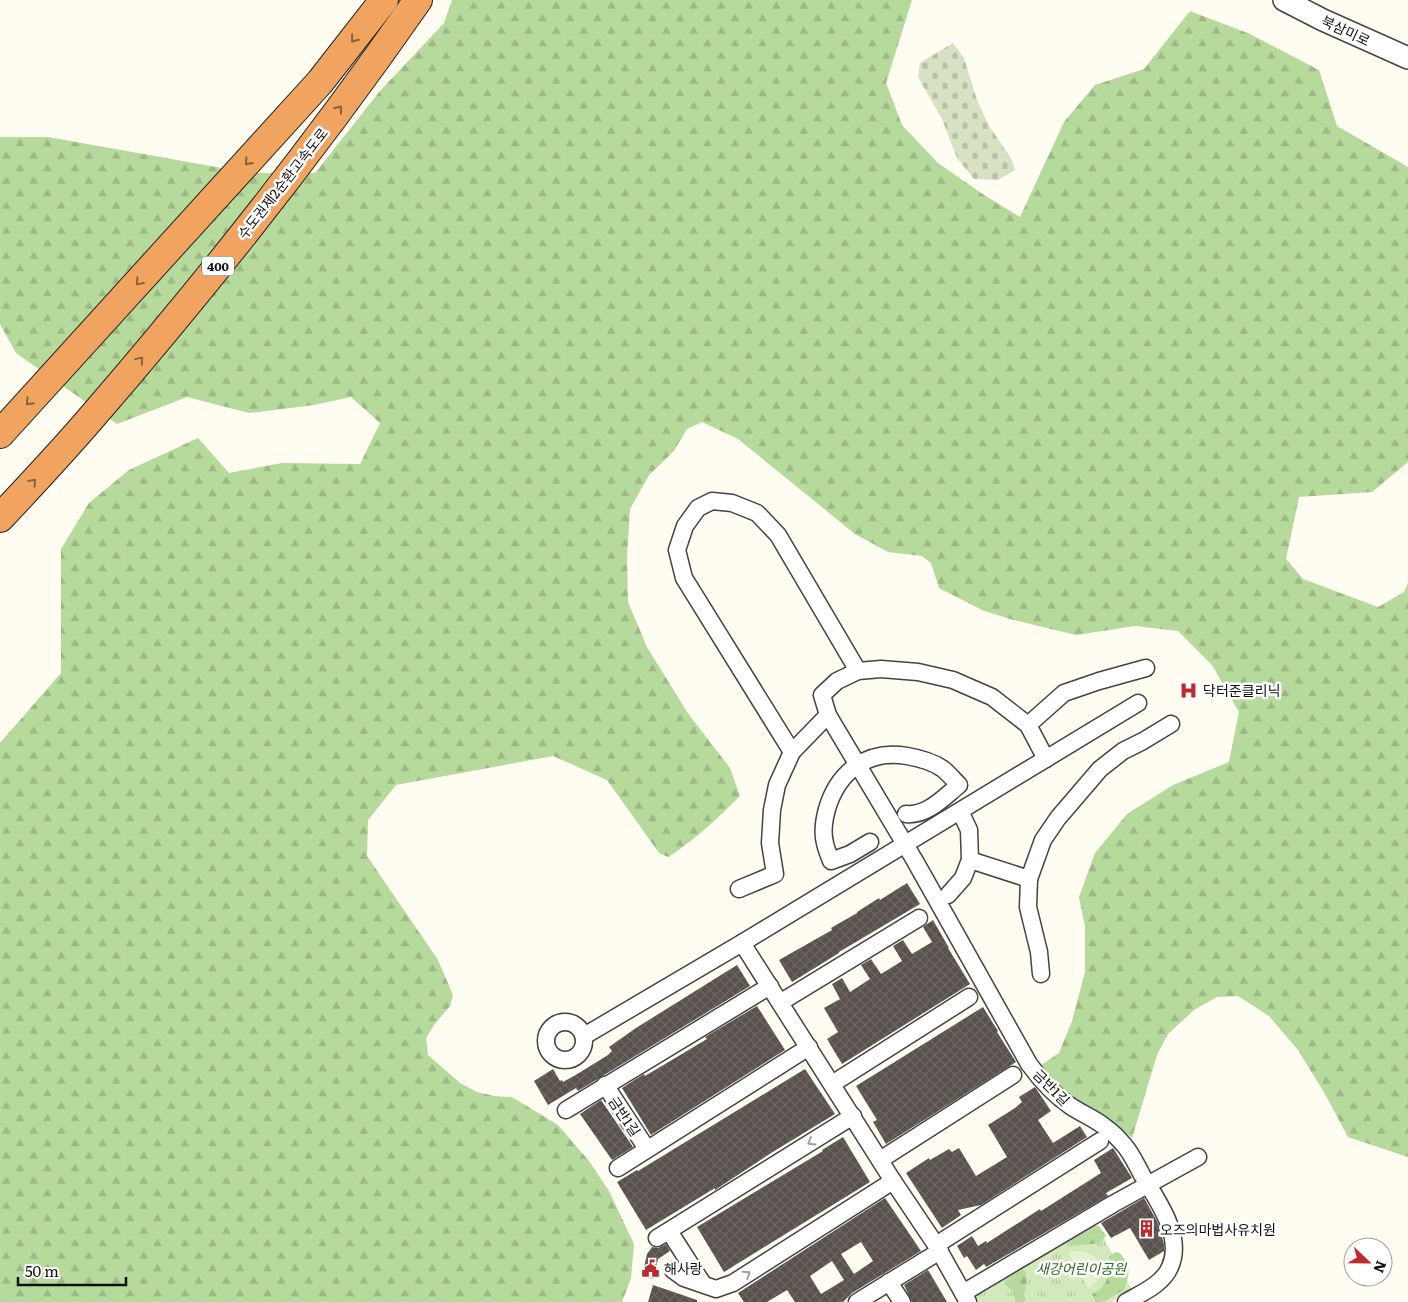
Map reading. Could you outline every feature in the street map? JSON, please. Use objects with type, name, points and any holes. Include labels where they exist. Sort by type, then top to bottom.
[{"type":"highway","points":[[0,434],[320,82],[384,0]]},
{"type":"highway","name":"수도권제2순환고속도로","points":[[0,518],[91,418],[215,270],[365,76],[418,0]]},
{"type":"street","name":"북삼미로","points":[[1284,0],[1323,20],[1408,58]]},
{"type":"street","points":[[792,752],[684,578],[677,550],[685,526],[698,508],[712,501],[732,503],[757,513],[778,535],[858,671]]},
{"type":"street","points":[[1028,725],[1064,693],[1146,668]]},
{"type":"street","points":[[739,889],[776,874],[770,843],[772,810],[777,785],[792,752],[828,715],[822,696],[837,681],[858,671],[881,669],[918,672],[953,680],[992,697],[1028,725],[1046,759]]},
{"type":"street","points":[[584,1036],[1138,704]]},
{"type":"street","name":"금반1길","points":[[828,715],[1037,1075],[1068,1105],[1104,1126],[1125,1146],[1170,1228],[1174,1249],[1173,1258],[1166,1274],[1134,1300]]},
{"type":"street","points":[[1041,974],[1040,952],[1028,907],[1029,879],[1043,840],[1058,818],[1100,769],[1123,751],[1144,741],[1171,724]]},
{"type":"street","points":[[870,842],[850,854],[831,861],[824,842],[824,821],[830,800],[840,781],[857,764],[877,756],[898,754],[919,758],[942,768],[959,786],[934,805],[916,815],[906,814]]},
{"type":"street","points":[[948,895],[963,878],[970,860],[968,830],[960,811]]},
{"type":"street","points":[[970,860],[1029,879]]},
{"type":"street","points":[[781,1002],[919,918]]},
{"type":"street","points":[[742,943],[893,1181],[938,1248],[965,1298],[1113,1204],[1198,1157]]},
{"type":"street","name":"금반1길","points":[[770,986],[605,1085],[647,1149],[808,1047]]},
{"type":"street","points":[[832,1084],[969,997]]},
{"type":"street","name":"금반1길","points":[[880,1160],[1013,1075]]},
{"type":"street","points":[[566,1110],[605,1085]]},
{"type":"street","points":[[703,1284],[663,1234],[853,1116]]},
{"type":"street","points":[[857,1302],[890,1282],[1100,1141]]},
{"type":"street","points":[[618,1168],[647,1149]]},
{"type":"street","points":[[673,1270],[684,1278],[716,1289],[733,1284],[893,1181]]},
{"type":"street","points":[[890,1282],[902,1302]]},
{"type":"green space","points":[[452,0],[912,0],[886,83],[902,125],[938,163],[1020,217],[1064,122],[1095,85],[1144,69],[1190,11],[1250,34],[1319,70],[1337,126],[1408,167],[1408,462],[1372,492],[1299,497],[1286,559],[1303,579],[1378,607],[1404,592],[1408,583],[1408,1157],[1348,1137],[1298,1050],[1269,1016],[1238,996],[1217,997],[1194,1010],[1168,1034],[1157,1055],[1132,1138],[1111,1121],[1072,1097],[1040,1066],[1059,1053],[1072,1021],[1085,972],[1085,926],[1079,897],[1095,853],[1127,814],[1173,785],[1229,762],[1239,712],[1212,665],[1178,631],[1135,626],[1076,635],[1010,619],[982,610],[939,588],[931,563],[922,556],[888,552],[855,534],[738,439],[702,422],[687,429],[674,451],[649,475],[630,509],[627,558],[628,602],[647,647],[687,712],[730,768],[740,796],[706,829],[668,857],[659,853],[607,780],[553,756],[396,785],[368,820],[367,856],[438,960],[453,995],[450,1006],[426,1038],[428,1055],[460,1083],[477,1092],[494,1096],[512,1097],[558,1125],[589,1161],[609,1191],[634,1244],[631,1278],[622,1302],[0,1302],[0,743],[61,673],[61,549],[89,503],[129,470],[198,438],[229,473],[282,463],[360,464],[380,423],[351,397],[314,405],[249,413],[187,397],[117,424],[16,353],[0,324],[0,137],[48,137],[250,173],[315,173],[380,91],[444,23]]},
{"type":"green space","points":[[953,43],[964,58],[977,100],[989,126],[1011,158],[1015,170],[998,180],[974,179],[957,158],[942,119],[918,77],[920,63]]},
{"type":"green space","name":"새강어린이공원","points":[[1094,1220],[1132,1290],[1111,1302],[975,1302],[971,1296]]},
{"type":"green space","points":[[1094,1226],[1099,1226],[1106,1236],[1099,1243],[1073,1246],[1069,1243],[1069,1238]]},
{"type":"green space","points":[[1082,1251],[1090,1254],[1100,1263],[1100,1276],[1088,1288],[1068,1253]]},
{"type":"green space","points":[[1116,1252],[1120,1253],[1128,1267],[1124,1290],[1108,1300],[1096,1302],[1092,1294],[1105,1283],[1109,1273],[1109,1256]]},
{"type":"green space","points":[[1024,1270],[1026,1275],[1026,1291],[1023,1293],[1026,1300],[1015,1302],[1012,1290],[1004,1284],[1005,1281],[1019,1271]]},
{"type":"building","points":[[907,883],[920,904],[792,982],[779,960],[832,930],[831,928]]},
{"type":"building","points":[[933,920],[970,984],[842,1064],[827,1039],[838,1032],[824,1008],[840,999],[832,984],[842,978],[850,992],[870,979],[861,965],[871,959],[881,974],[902,961],[893,946],[903,940],[912,954],[932,942],[923,927]]},
{"type":"building","points":[[737,965],[750,986],[578,1091],[576,1088],[548,1105],[534,1081],[553,1069],[560,1081],[562,1080],[563,1082],[579,1073],[608,1055],[612,1051],[609,1047],[636,1028]]},
{"type":"building","points":[[757,1006],[785,1050],[651,1135],[622,1088],[707,1039],[705,1037]]},
{"type":"building","points":[[983,1007],[1016,1062],[886,1144],[873,1122],[877,1120],[856,1086]]},
{"type":"building","points":[[805,1069],[835,1114],[715,1190],[715,1188],[646,1230],[617,1182]]},
{"type":"building","points":[[1035,1087],[1051,1111],[1038,1120],[1053,1143],[1080,1126],[1087,1137],[981,1205],[958,1210],[961,1215],[942,1228],[906,1173],[929,1158],[930,1160],[949,1149],[952,1152],[959,1148],[976,1176],[1007,1157],[988,1125],[1015,1108],[1022,1102],[1019,1097]]},
{"type":"building","points":[[601,1100],[633,1147],[612,1160],[580,1114]]},
{"type":"building","points":[[843,1137],[870,1182],[724,1272],[697,1227]]},
{"type":"building","points":[[1113,1148],[1132,1178],[1106,1193],[1108,1196],[986,1267],[984,1264],[976,1270],[967,1256],[964,1258],[957,1246],[972,1236],[978,1246],[986,1241],[987,1243],[1040,1209],[1041,1211],[1101,1173],[1094,1160]]},
{"type":"building","points":[[885,1198],[921,1251],[852,1293],[843,1302],[795,1302],[787,1290],[767,1302],[744,1302],[738,1293]],"holes":[[[861,1242],[873,1261],[854,1274],[841,1254]],[[832,1261],[844,1280],[821,1294],[810,1276]]]},
{"type":"building","name":"오즈의마법사유치원","points":[[1144,1198],[1158,1223],[1164,1244],[1164,1251],[1149,1260],[1130,1228],[1111,1238],[1101,1223]]},
{"type":"building","name":"해사랑","points":[[666,1244],[670,1251],[658,1259],[653,1279],[642,1277],[647,1254],[652,1247],[658,1248]]},
{"type":"building","points":[[928,1270],[947,1302],[912,1302],[904,1285]]},
{"type":"building","points":[[653,1285],[697,1300],[697,1302],[648,1302]]},
{"type":"place","name":"닥터준클리닉","points":[[1189,690]]},
{"type":"place","name":"오즈의마법사유치원","points":[[1146,1229]]},
{"type":"place","name":"해사랑","points":[[650,1268]]}]
